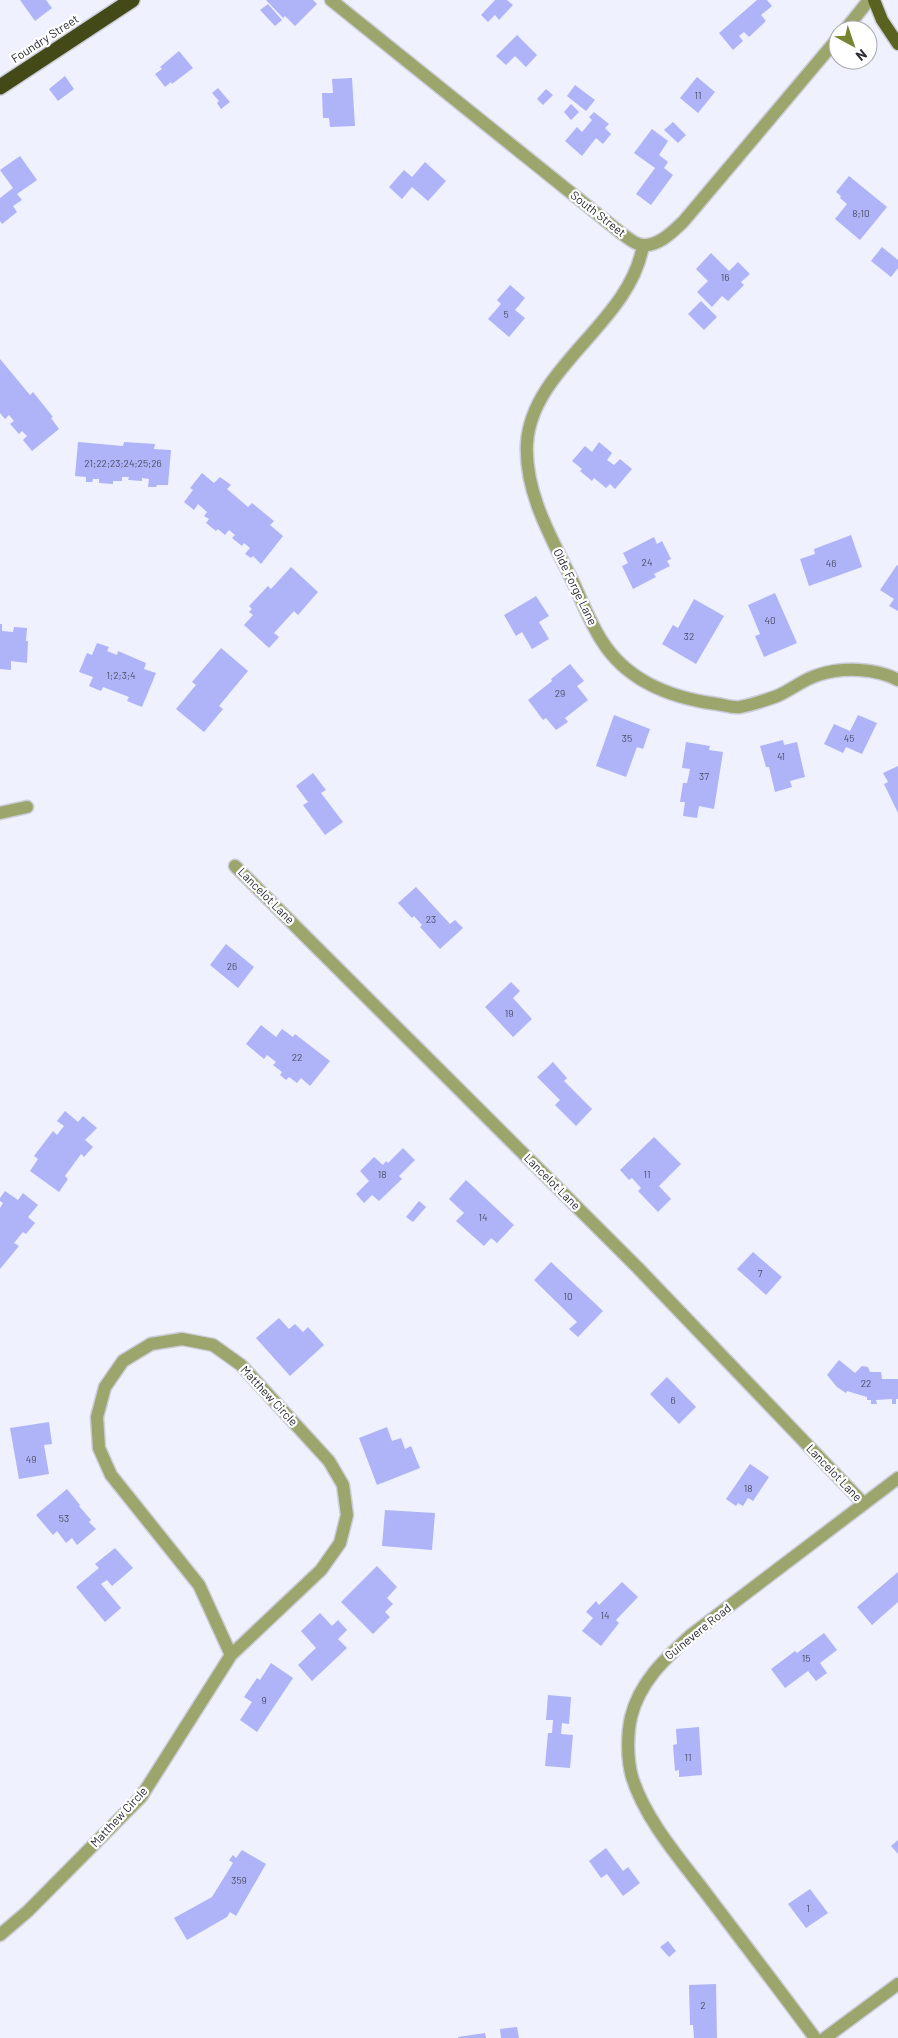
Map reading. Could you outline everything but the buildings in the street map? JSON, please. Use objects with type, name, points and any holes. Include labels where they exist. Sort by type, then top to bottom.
[{"type":"highway","name":"Foundry Street","points":[[0,87],[132,0]]},
{"type":"main road","points":[[874,0],[882,20],[898,44]]},
{"type":"street","name":"South Street","points":[[331,0],[621,233],[635,243],[642,245]]},
{"type":"street","points":[[852,20],[869,0]]},
{"type":"street","points":[[642,245],[662,239],[683,222],[828,50]]},
{"type":"street","name":"Olde Forge Lane","points":[[642,245],[636,272],[616,304],[552,382],[533,415],[527,443],[530,477],[542,517],[602,641],[623,667],[655,688],[702,702],[738,707],[778,696],[818,675],[846,670],[869,672],[898,680]]},
{"type":"street","points":[[0,813],[27,807]]},
{"type":"street","name":"Lancelot Lane","points":[[235,866],[638,1268],[864,1504]]},
{"type":"street","name":"Matthew Circle","points":[[0,1935],[28,1910],[141,1797],[231,1656],[321,1570],[340,1543],[347,1515],[343,1485],[328,1461],[241,1365],[213,1345],[182,1338],[151,1344],[123,1361],[105,1387],[97,1417],[99,1448],[111,1475],[199,1585],[231,1656]]},
{"type":"street","name":"Guinevere Road","points":[[816,2038],[662,1836],[640,1797],[632,1776],[628,1737],[631,1717],[638,1697],[648,1678],[661,1663],[691,1635],[898,1478]]},
{"type":"street","points":[[825,2038],[898,1984]]}]
